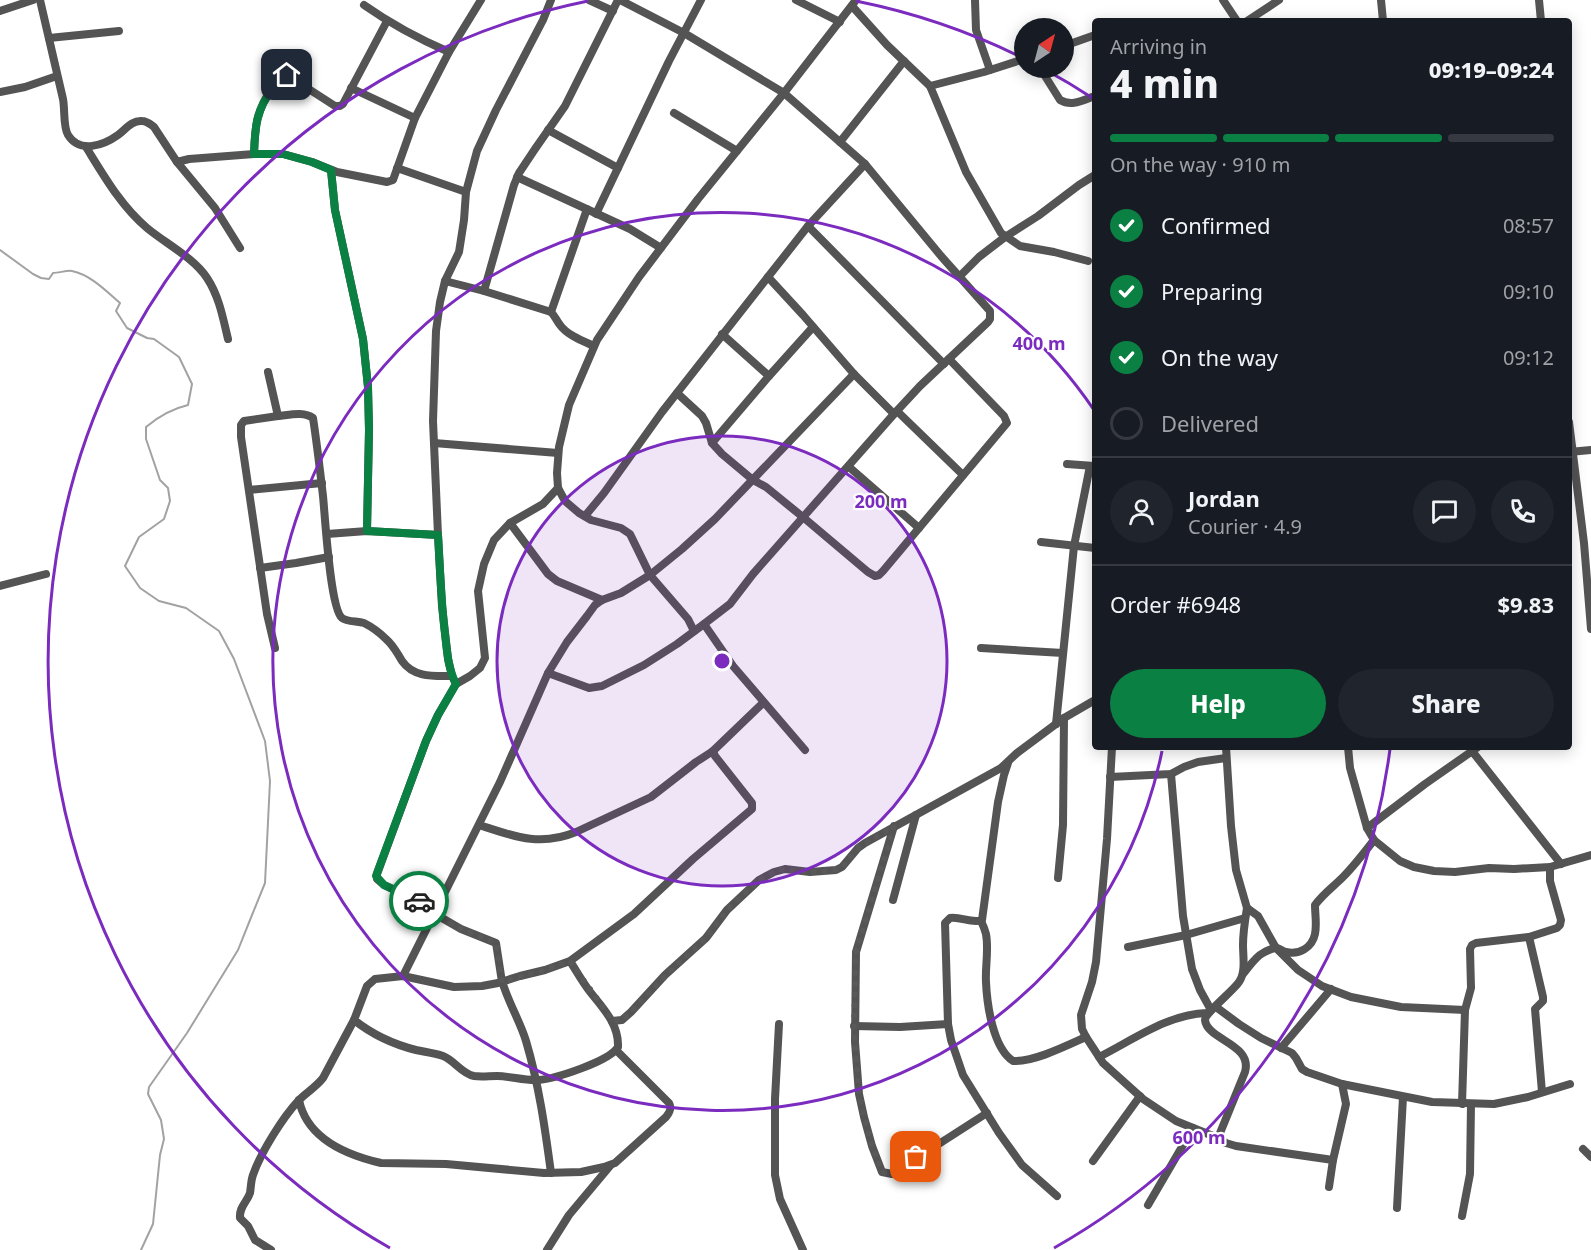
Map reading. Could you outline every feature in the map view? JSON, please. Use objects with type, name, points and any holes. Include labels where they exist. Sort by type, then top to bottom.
[{"type":"street","points":[[0,11],[33,0]]},
{"type":"street","points":[[40,0],[63,99],[68,135],[76,144],[86,147],[100,145],[136,122],[149,123],[177,162],[215,207],[240,248]]},
{"type":"street","points":[[177,162],[254,154],[283,154],[331,170],[387,183],[393,180],[415,118],[449,52],[481,0]]},
{"type":"street","points":[[551,0],[477,151],[466,192],[459,252],[445,281],[440,302],[436,332],[433,421],[442,606],[448,659],[454,680],[426,741],[376,876],[384,885],[436,912],[461,929],[496,943],[502,982],[525,1039],[537,1081],[551,1173]]},
{"type":"street","points":[[589,0],[613,11]]},
{"type":"street","points":[[484,291],[517,177],[565,106],[619,0],[684,33],[784,93],[865,164],[990,311],[988,322],[896,413],[729,604],[677,644],[644,665],[602,686],[589,688],[548,673]]},
{"type":"street","points":[[596,214],[669,61],[701,0]]},
{"type":"street","points":[[796,0],[840,22]]},
{"type":"street","points":[[975,0],[976,30],[990,70]]},
{"type":"street","points":[[1223,0],[1235,18]]},
{"type":"street","points":[[1252,18],[1279,0]]},
{"type":"street","points":[[1381,0],[1383,18]]},
{"type":"street","points":[[1539,0],[1541,18]]},
{"type":"street","points":[[694,631],[688,620],[650,575],[630,534],[621,528],[591,520],[565,501],[558,488],[557,473],[558,453],[568,405],[597,340],[627,295],[698,199],[854,3],[887,45],[930,86],[966,172],[1001,233],[1020,246],[1088,261]]},
{"type":"street","points":[[364,5],[387,21],[449,52]]},
{"type":"street","points":[[254,154],[259,111],[267,95],[283,76],[287,75],[338,107],[343,104],[387,21]]},
{"type":"street","points":[[49,38],[119,31]]},
{"type":"street","points":[[1074,42],[1092,36]]},
{"type":"street","points":[[840,142],[904,61]]},
{"type":"street","points":[[930,86],[1014,62]]},
{"type":"street","points":[[0,92],[25,87],[57,76]]},
{"type":"street","points":[[1046,78],[1063,102],[1072,104],[1092,97]]},
{"type":"street","points":[[351,88],[415,118]]},
{"type":"street","points":[[674,113],[737,151]]},
{"type":"street","points":[[548,130],[618,168]]},
{"type":"street","points":[[86,147],[125,206],[206,276],[218,297],[228,339]]},
{"type":"street","points":[[585,516],[722,334],[808,226],[865,164]]},
{"type":"street","points":[[397,168],[466,192]]},
{"type":"street","points":[[331,170],[335,210],[363,339],[368,387],[367,531]]},
{"type":"street","points":[[517,177],[630,229],[661,248]]},
{"type":"street","points":[[959,277],[979,257],[1005,237],[1092,177]]},
{"type":"street","points":[[551,312],[587,209]]},
{"type":"street","points":[[676,393],[702,416],[712,443],[722,454],[875,576],[883,571],[1005,426],[1007,421],[1004,416],[808,226]]},
{"type":"street","points":[[768,277],[854,374],[963,475]]},
{"type":"street","points":[[445,281],[551,312],[565,329],[594,346]]},
{"type":"street","points":[[712,443],[813,327]]},
{"type":"street","points":[[722,334],[769,376]]},
{"type":"street","points":[[268,372],[278,416]]},
{"type":"street","points":[[403,976],[516,748],[548,673],[586,616],[602,600],[621,593],[650,575],[715,519],[854,374]]},
{"type":"street","points":[[275,648],[267,614],[243,460],[241,425],[246,420],[305,414],[313,418],[328,557],[336,605],[341,618],[373,628],[395,648],[404,664],[419,675],[454,680],[480,668],[485,658],[478,591],[483,564],[494,540],[510,523],[543,504],[558,488]]},
{"type":"street","points":[[434,443],[558,453]]},
{"type":"street","points":[[1572,452],[1591,450]]},
{"type":"street","points":[[1572,457],[1588,543],[1591,629]]},
{"type":"street","points":[[1067,464],[1092,466]]},
{"type":"street","points":[[849,466],[919,528]]},
{"type":"street","points":[[1056,724],[1074,546],[1092,470]]},
{"type":"street","points":[[249,490],[321,483]]},
{"type":"street","points":[[510,523],[549,574],[557,581],[602,600]]},
{"type":"street","points":[[327,534],[367,531],[438,535]]},
{"type":"street","points":[[1041,542],[1092,548]]},
{"type":"street","points":[[260,568],[328,557]]},
{"type":"street","points":[[0,586],[46,574]]},
{"type":"street","points":[[704,624],[733,666],[805,750]]},
{"type":"street","points":[[981,648],[1063,653]]},
{"type":"street","points":[[612,1021],[622,1020],[631,1012],[706,938],[727,910],[759,880],[784,869],[810,872],[836,870],[842,867],[858,848],[894,826],[992,774],[1064,718],[1092,702]]},
{"type":"street","points":[[479,825],[523,839],[540,840],[565,837],[651,797],[713,751],[764,703]]},
{"type":"street","points":[[1058,878],[1063,825],[1064,718]]},
{"type":"street","points":[[1112,750],[1107,839],[1096,962],[1081,1015],[1082,1029],[1086,1038],[1103,1063],[1140,1096],[1176,1121],[1236,1146],[1333,1160]]},
{"type":"street","points":[[1218,1138],[1245,1072],[1246,1062],[1241,1053],[1207,1026],[1205,1017],[1241,980],[1244,964],[1243,945],[1247,908],[1236,870],[1226,750]]},
{"type":"street","points":[[1348,750],[1350,768],[1367,828],[1374,840],[1400,861],[1414,867],[1455,872],[1489,868],[1550,867],[1591,855]]},
{"type":"street","points":[[1367,828],[1474,750]]},
{"type":"street","points":[[1476,750],[1561,864]]},
{"type":"street","points":[[271,1250],[255,1240],[248,1226],[240,1218],[239,1212],[249,1195],[253,1175],[266,1148],[299,1100],[323,1078],[354,1020],[363,993],[370,982],[380,978],[403,976],[454,987],[482,986],[545,970],[570,961],[634,914],[693,859],[752,809],[752,803],[713,751]]},
{"type":"street","points":[[1110,777],[1171,774],[1184,766],[1226,758]]},
{"type":"street","points":[[1009,762],[998,802],[981,921],[986,933],[986,982],[995,1034],[1005,1054],[1013,1061],[1051,1052],[1086,1038]]},
{"type":"street","points":[[1171,774],[1186,936],[1192,969],[1200,990],[1212,1010],[1292,1053],[1302,1069],[1307,1072],[1342,1084],[1403,1097],[1432,1102],[1494,1104],[1528,1097],[1570,1083]]},
{"type":"street","points":[[892,900],[915,815]]},
{"type":"street","points":[[894,826],[856,952],[854,1026],[859,1095],[869,1136],[882,1172],[892,1174],[987,1113]]},
{"type":"street","points":[[1242,975],[1263,952],[1276,948],[1295,952],[1302,951],[1309,946],[1316,931],[1315,905],[1326,891],[1355,864],[1374,840]]},
{"type":"street","points":[[1462,1216],[1470,1174],[1466,1104],[1466,1010],[1471,988],[1469,954],[1472,945],[1476,943],[1529,937],[1560,925],[1561,920],[1550,881],[1550,867]]},
{"type":"street","points":[[1247,908],[1258,916],[1276,948],[1298,970],[1330,990],[1351,997],[1401,1007],[1466,1010]]},
{"type":"street","points":[[981,921],[954,917],[945,923],[948,1024],[963,1075],[999,1133],[1022,1165],[1057,1196]]},
{"type":"street","points":[[1128,947],[1186,936],[1245,918]]},
{"type":"street","points":[[1529,937],[1544,997],[1535,1009],[1542,1092]]},
{"type":"street","points":[[354,1020],[389,1042],[446,1057],[472,1076],[498,1076],[537,1081],[557,1077],[580,1069],[616,1050],[618,1041],[612,1021],[570,961]]},
{"type":"street","points":[[1281,1048],[1330,990]]},
{"type":"street","points":[[1099,1058],[1169,1021],[1212,1010]]},
{"type":"street","points":[[779,1024],[775,1099],[775,1174],[780,1199],[803,1250]]},
{"type":"street","points":[[854,1026],[900,1027],[948,1024]]},
{"type":"street","points":[[547,1250],[569,1215],[610,1166],[666,1117],[671,1109],[669,1103],[616,1050]]},
{"type":"street","points":[[1329,1187],[1346,1104],[1342,1084]]},
{"type":"street","points":[[1092,1161],[1140,1096]]},
{"type":"street","points":[[1397,1208],[1403,1097]]},
{"type":"street","points":[[299,1100],[305,1116],[319,1134],[335,1147],[355,1156],[381,1163],[446,1164],[551,1173],[581,1172],[610,1166]]},
{"type":"street","points":[[1148,1205],[1193,1128]]},
{"type":"street","points":[[1582,1149],[1591,1157]]},
{"type":"waterway","points":[[0,250],[41,278],[49,279],[53,273],[70,271],[92,280],[120,303],[116,311],[127,328],[154,339],[179,357],[192,384],[188,405],[166,413],[146,427],[146,439],[160,480],[168,488],[170,501],[164,519],[139,537],[125,566],[140,588],[159,601],[186,608],[219,631],[234,659],[265,741],[270,781],[265,883],[238,950],[187,1033],[149,1087],[148,1094],[161,1120],[164,1139],[160,1155],[153,1224],[141,1250]]},
{"type":"way so far","points":[[419,901],[437,910],[435,914],[451,924],[495,942],[502,982],[570,961],[612,1021],[618,1021],[631,1012],[706,938],[727,910],[759,880],[784,869],[810,872],[836,870],[842,867],[858,848],[894,826],[856,952],[855,1042],[859,1095],[872,1146],[882,1172],[892,1174],[916,1157]]},
{"type":"route","points":[[287,75],[279,79],[259,111],[254,154],[283,154],[331,170],[335,210],[363,339],[368,387],[367,531],[438,535],[448,659],[456,684],[426,741],[376,876],[384,885],[419,901]]}]
